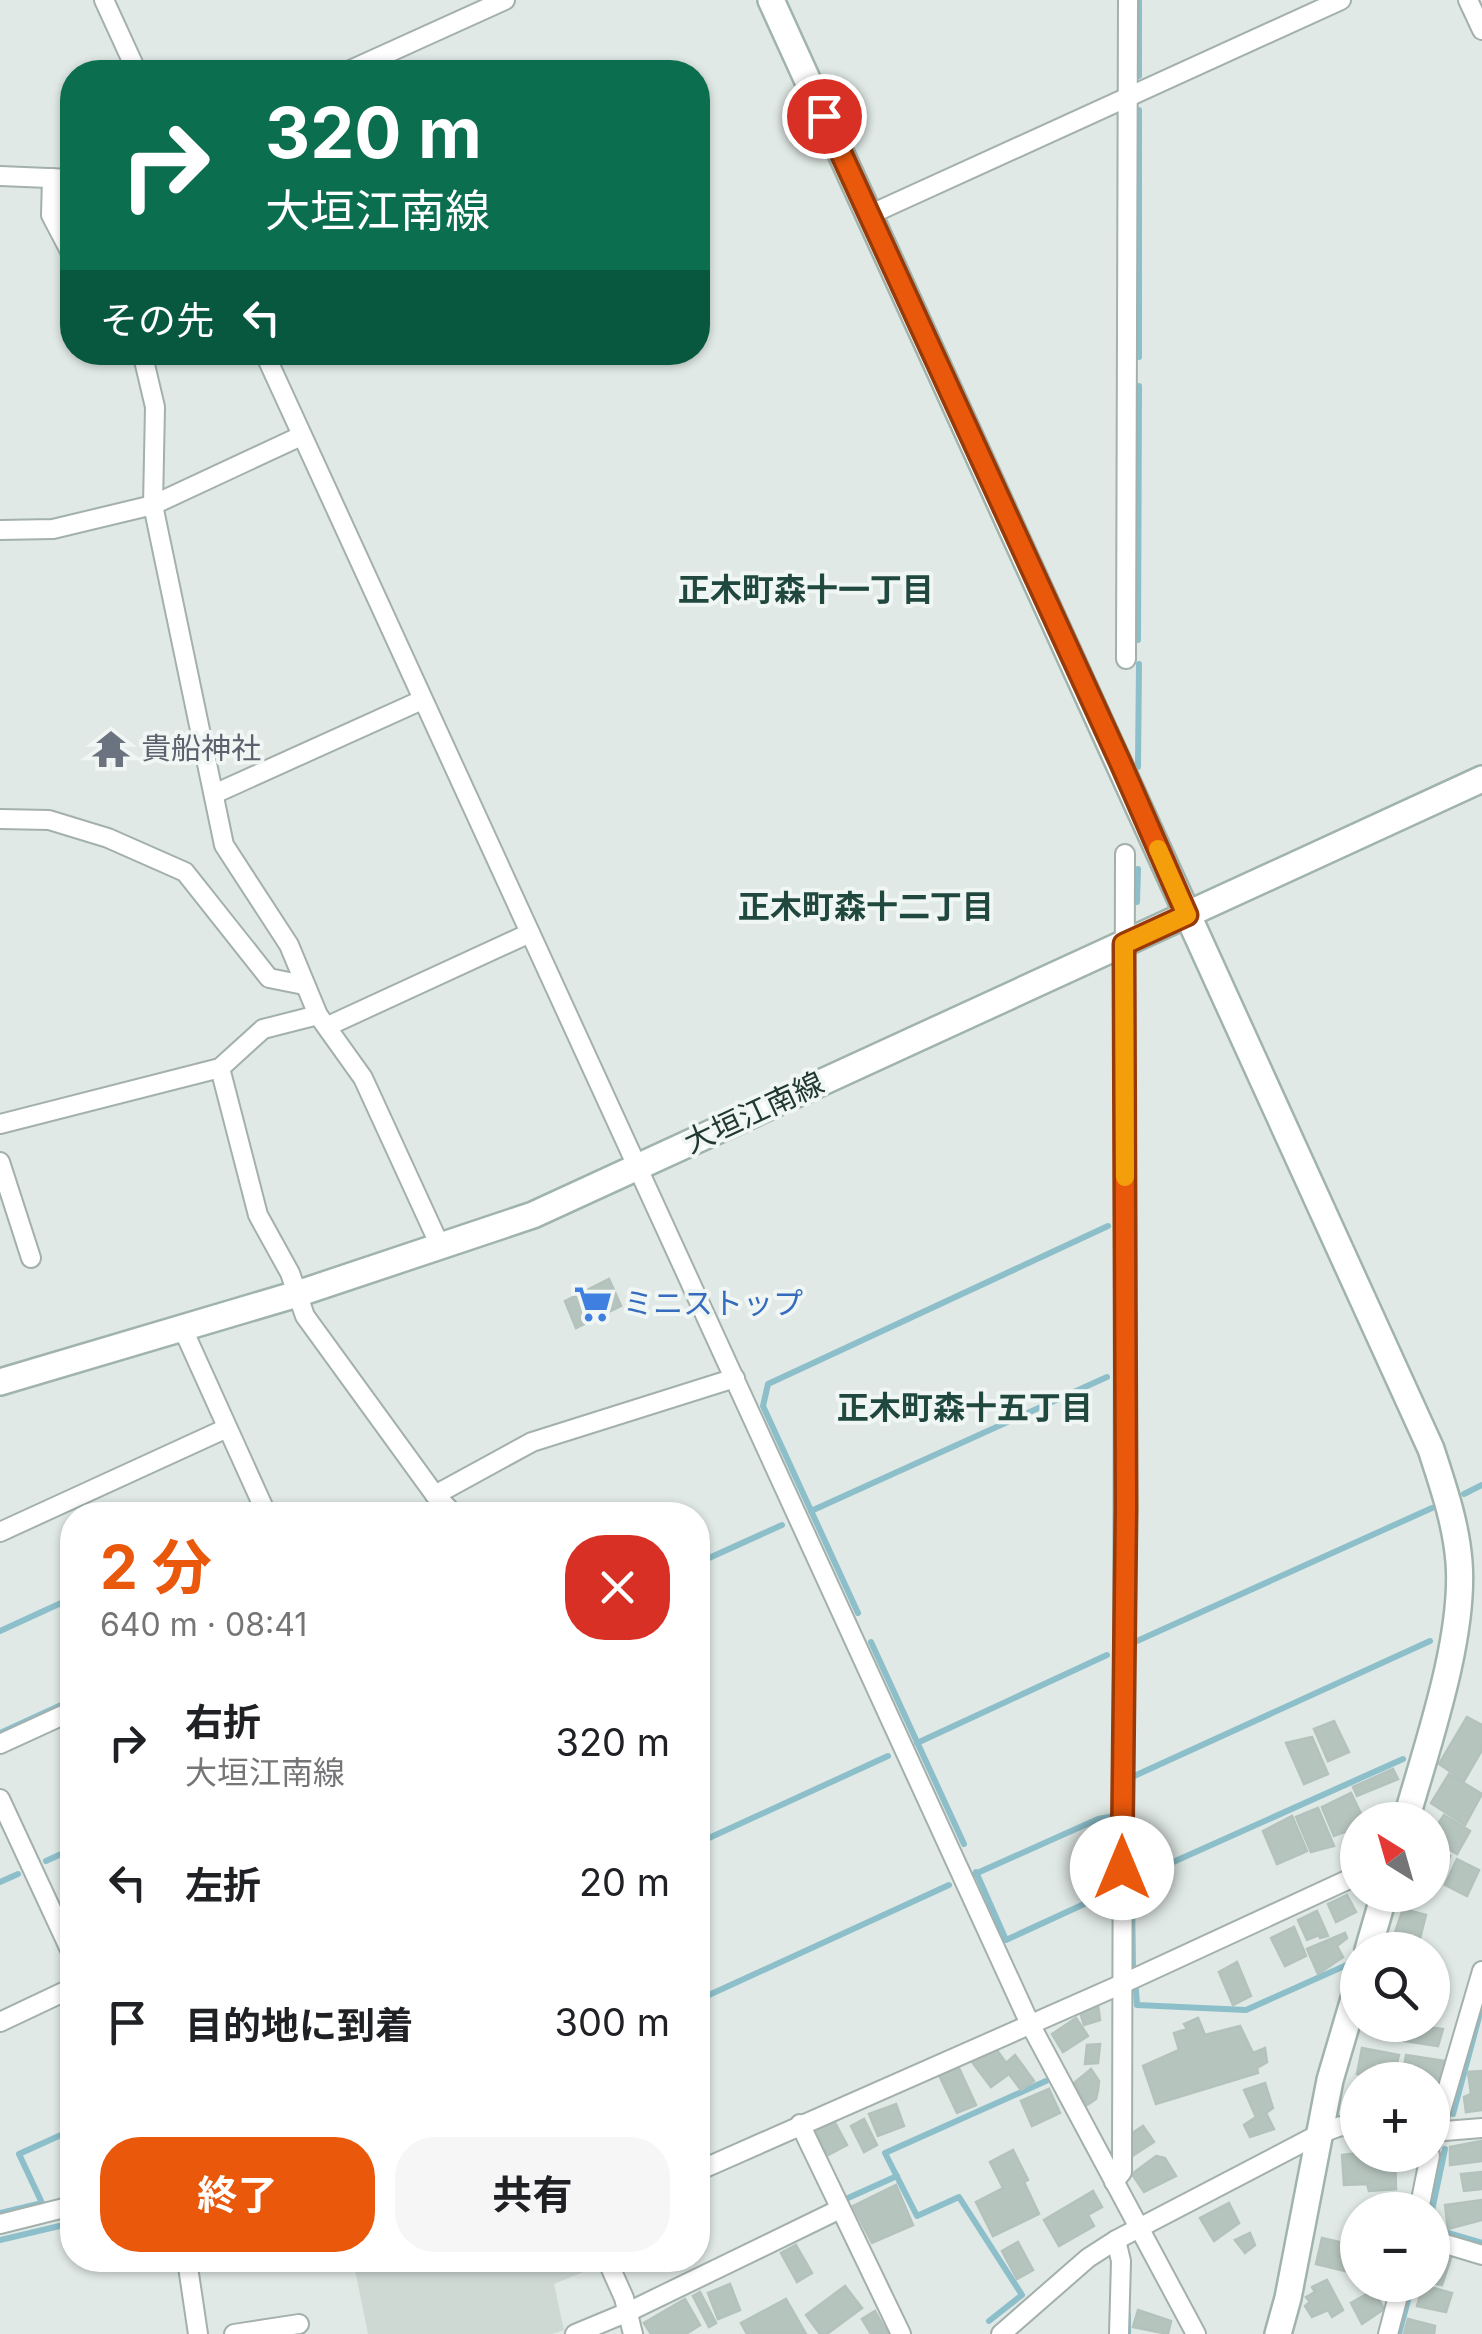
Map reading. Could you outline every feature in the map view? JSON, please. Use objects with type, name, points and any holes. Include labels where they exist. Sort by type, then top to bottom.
[{"type":"street","points":[[104,0],[132,60]]},
{"type":"street","points":[[372,60],[505,0]]},
{"type":"street","points":[[771,0],[1431,1449],[1471,1562],[1411,1802]]},
{"type":"street","points":[[1126,659],[1128,0]]},
{"type":"street","points":[[869,215],[1341,0]]},
{"type":"street","points":[[1468,0],[1482,30]]},
{"type":"street","points":[[0,176],[60,178]]},
{"type":"street","points":[[52,178],[51,215],[60,233]]},
{"type":"street","points":[[145,365],[155,407],[152,505],[224,845],[289,946],[323,1021],[363,1078],[442,1248]]},
{"type":"street","points":[[270,365],[1030,2024],[1196,2334]]},
{"type":"street","points":[[0,530],[54,529],[152,505],[302,436]]},
{"type":"street","points":[[214,794],[422,700]]},
{"type":"street","name":"大垣江南線","points":[[0,1382],[298,1294],[532,1215],[1482,779]]},
{"type":"street","points":[[0,818],[49,820],[108,838],[184,872],[270,978],[304,985]]},
{"type":"street","points":[[1114,2182],[1122,2172],[1125,854]]},
{"type":"street","points":[[0,1124],[220,1068],[262,1028],[323,1021],[530,933]]},
{"type":"street","points":[[220,1068],[258,1214],[290,1273],[305,1316],[442,1502]]},
{"type":"street","points":[[0,1162],[30,1258]]},
{"type":"street","points":[[182,1328],[261,1502]]},
{"type":"street","points":[[434,1494],[532,1442],[735,1378]]},
{"type":"street","points":[[65,1502],[227,1428]]},
{"type":"street","points":[[0,1532],[60,1505]]},
{"type":"street","points":[[0,1744],[60,1716]]},
{"type":"street","points":[[0,1799],[60,1928]]},
{"type":"street","points":[[710,2165],[1340,1884]]},
{"type":"street","points":[[1450,2085],[1482,1971]]},
{"type":"street","points":[[0,2022],[60,1994]]},
{"type":"street","points":[[1278,2334],[1341,2042]]},
{"type":"street","points":[[800,2124],[901,2334]]},
{"type":"street","points":[[1001,2334],[1088,2258],[1116,2240],[1340,2126]]},
{"type":"street","points":[[1450,2133],[1482,2128]]},
{"type":"street","points":[[0,2224],[60,2209]]},
{"type":"street","points":[[575,2334],[840,2209]]},
{"type":"street","points":[[1116,2240],[1121,2261],[1119,2334]]},
{"type":"street","points":[[1450,2246],[1482,2256]]},
{"type":"street","points":[[189,2272],[198,2334]]},
{"type":"street","points":[[612,2272],[633,2334]]},
{"type":"street","points":[[1388,2334],[1396,2302]]},
{"type":"street","points":[[234,2334],[299,2324]]},
{"type":"shaded area","points":[[355,2272],[583,2272],[554,2284],[564,2330],[552,2334],[368,2334]]},
{"type":"building","name":"ミニストップ","points":[[609,1279],[621,1306],[576,1328],[565,1301]]},
{"type":"building","points":[[1467,1717],[1482,1725],[1482,1750],[1464,1781],[1439,1764]]},
{"type":"building","points":[[1334,1721],[1349,1752],[1328,1761],[1314,1729]]},
{"type":"building","points":[[1312,1737],[1328,1774],[1304,1784],[1286,1743]]},
{"type":"building","points":[[1393,1769],[1398,1779],[1357,1796],[1353,1787]]},
{"type":"building","points":[[1449,1774],[1482,1794],[1465,1825],[1450,1815],[1450,1802],[1432,1802]]},
{"type":"building","points":[[1351,1793],[1355,1802],[1340,1802],[1340,1834],[1334,1836],[1322,1807]]},
{"type":"building","points":[[1318,1808],[1334,1846],[1311,1852],[1296,1817]]},
{"type":"building","points":[[1292,1816],[1307,1851],[1277,1864],[1263,1831]]},
{"type":"building","points":[[1450,1819],[1470,1831],[1457,1854],[1450,1850]]},
{"type":"building","points":[[1457,1859],[1479,1870],[1467,1896],[1450,1888],[1450,1874]]},
{"type":"building","points":[[1340,1898],[1340,1912],[1356,1912],[1336,1922],[1328,1904]]},
{"type":"building","points":[[1317,1911],[1328,1936],[1307,1940],[1298,1920]]},
{"type":"building","points":[[1402,1912],[1426,1915],[1422,1932],[1395,1932]]},
{"type":"building","points":[[1294,1927],[1306,1956],[1285,1966],[1271,1938]]},
{"type":"building","points":[[1340,1935],[1340,1959],[1318,1974],[1307,1949]]},
{"type":"building","points":[[1237,1962],[1251,1996],[1233,2005],[1219,1972]]},
{"type":"building","points":[[1098,2005],[1100,2020],[1084,2025],[1080,2012]]},
{"type":"building","points":[[1076,2018],[1088,2036],[1063,2052],[1052,2034]]},
{"type":"building","points":[[1198,2018],[1205,2035],[1240,2026],[1253,2053],[1265,2048],[1267,2062],[1257,2068],[1258,2073],[1156,2104],[1143,2066],[1179,2050],[1174,2033],[1187,2029],[1184,2024]]},
{"type":"building","points":[[1100,2044],[1098,2063],[1085,2064],[1087,2045]]},
{"type":"building","points":[[994,2046],[1006,2063],[1015,2055],[1034,2081],[1021,2090],[1009,2074],[991,2087],[972,2062]]},
{"type":"building","points":[[1362,2048],[1399,2055],[1397,2062],[1359,2062]]},
{"type":"building","points":[[1406,2055],[1445,2061],[1445,2062],[1405,2062]]},
{"type":"building","points":[[958,2066],[976,2105],[957,2113],[939,2075]]},
{"type":"building","points":[[1091,2069],[1099,2081],[1096,2099],[1087,2105],[1074,2083]]},
{"type":"building","points":[[1482,2071],[1482,2110],[1466,2112],[1464,2097],[1471,2094],[1468,2072]]},
{"type":"building","points":[[1265,2083],[1273,2108],[1266,2113],[1274,2129],[1250,2137],[1244,2125],[1256,2117],[1244,2090]]},
{"type":"building","points":[[1049,2089],[1060,2113],[1032,2126],[1021,2101]]},
{"type":"building","points":[[896,2104],[904,2126],[878,2136],[869,2114]]},
{"type":"building","points":[[833,2119],[847,2145],[828,2155],[814,2129]]},
{"type":"building","points":[[864,2119],[877,2145],[864,2152],[851,2126]]},
{"type":"building","points":[[1143,2126],[1154,2142],[1129,2158],[1128,2136]]},
{"type":"building","points":[[1481,2141],[1481,2161],[1450,2165],[1450,2147]]},
{"type":"building","points":[[1013,2150],[1039,2214],[993,2236],[976,2202],[1003,2188],[990,2162]]},
{"type":"building","points":[[1156,2156],[1165,2158],[1176,2176],[1144,2192],[1132,2174]]},
{"type":"building","points":[[1343,2172],[1396,2172],[1396,2189],[1369,2191],[1367,2184],[1344,2185]]},
{"type":"building","points":[[1482,2172],[1482,2189],[1464,2191],[1461,2174]]},
{"type":"building","points":[[896,2185],[913,2225],[872,2243],[853,2206]]},
{"type":"building","points":[[1093,2191],[1102,2207],[1088,2215],[1094,2226],[1059,2246],[1044,2220]]},
{"type":"building","points":[[1482,2200],[1482,2220],[1450,2228],[1450,2204]]},
{"type":"building","points":[[1229,2203],[1239,2223],[1214,2241],[1200,2218]]},
{"type":"building","points":[[1250,2233],[1255,2245],[1245,2253],[1235,2240]]},
{"type":"building","points":[[1322,2238],[1340,2242],[1340,2270],[1316,2264]]},
{"type":"building","points":[[1018,2242],[1033,2270],[1017,2279],[1002,2251]]},
{"type":"building","points":[[796,2245],[812,2273],[797,2282],[781,2253]]},
{"type":"building","points":[[1327,2280],[1343,2310],[1332,2317],[1328,2310],[1312,2317],[1305,2306],[1310,2302],[1306,2297],[1315,2292],[1312,2287]]},
{"type":"building","points":[[730,2284],[740,2310],[718,2319],[708,2293]]},
{"type":"building","points":[[845,2286],[862,2308],[827,2334],[820,2334],[806,2315]]},
{"type":"building","points":[[700,2292],[716,2323],[709,2327],[693,2296]]},
{"type":"building","points":[[685,2299],[700,2325],[686,2334],[651,2334],[644,2323]]},
{"type":"building","points":[[786,2299],[806,2334],[747,2334],[741,2323]]},
{"type":"building","points":[[1380,2302],[1384,2309],[1362,2324],[1351,2303]]},
{"type":"building","points":[[1418,2302],[1449,2302],[1446,2312],[1417,2306]]},
{"type":"building","points":[[1138,2310],[1171,2321],[1168,2334],[1133,2327]]},
{"type":"building","points":[[875,2311],[888,2334],[871,2334],[862,2319]]},
{"type":"building","points":[[1408,2319],[1435,2326],[1434,2334],[1404,2334]]},
{"type":"waterway","points":[[1139,0],[1139,76]]},
{"type":"waterway","points":[[1139,110],[1139,357]]},
{"type":"waterway","points":[[1138,640],[1139,386]]},
{"type":"waterway","points":[[1138,767],[1139,664]]},
{"type":"waterway","points":[[1137,902],[1138,869]]},
{"type":"waterway","points":[[858,1613],[763,1406],[768,1384],[1108,1226]]},
{"type":"waterway","points":[[811,1511],[1107,1377]]},
{"type":"waterway","points":[[1464,1494],[1482,1485]]},
{"type":"waterway","points":[[1132,1640],[1432,1508]]},
{"type":"waterway","points":[[1132,1513],[1132,1711]]},
{"type":"waterway","points":[[710,1558],[782,1525]]},
{"type":"waterway","points":[[0,1631],[60,1604]]},
{"type":"waterway","points":[[1132,1769],[1132,1777],[1430,1641]]},
{"type":"waterway","points":[[871,1642],[964,1844]]},
{"type":"waterway","points":[[917,1743],[1107,1655]]},
{"type":"waterway","points":[[0,1733],[60,1706]]},
{"type":"waterway","points":[[710,1838],[888,1756]]},
{"type":"waterway","points":[[1133,1880],[1403,1759]]},
{"type":"waterway","points":[[975,1874],[1098,1819],[1115,1816]]},
{"type":"waterway","points":[[1131,1819],[1133,1968]]},
{"type":"waterway","points":[[46,1861],[60,1855]]},
{"type":"waterway","points":[[976,1872],[1006,1940],[1106,1894]]},
{"type":"waterway","points":[[0,1882],[18,1874]]},
{"type":"waterway","points":[[710,1995],[949,1885]]},
{"type":"waterway","points":[[1136,1990],[1137,2005],[1246,2010],[1340,1968]]},
{"type":"waterway","points":[[1453,2114],[1482,2006]]},
{"type":"waterway","points":[[989,2321],[1022,2295],[959,2197],[917,2216],[885,2153],[1046,2081]]},
{"type":"waterway","points":[[0,2213],[42,2203],[19,2154],[60,2135]]},
{"type":"waterway","points":[[1436,2192],[1440,2172]]},
{"type":"waterway","points":[[848,2198],[897,2176]]},
{"type":"waterway","points":[[0,2240],[60,2226]]},
{"type":"waterway","points":[[1450,2233],[1482,2243]]},
{"type":"waterway","points":[[1399,2334],[1407,2302]]},
{"type":"waterway","points":[[1128,2315],[1128,2334]]},
{"type":"slow traffic","points":[[1125,1177],[1124,944],[1187,915],[1158,849]]},
{"type":"place","name":"貴船神社","points":[[111,749]]},
{"type":"place","name":"ミニストップ","points":[[593,1304]]},
{"type":"district","name":"正木町森十一丁目","points":[[806,590]]},
{"type":"district","name":"正木町森十二丁目","points":[[866,907]]},
{"type":"district","name":"正木町森十五丁目","points":[[965,1408]]},
{"type":"route","points":[[824,116],[1187,915],[1124,944],[1126,1508],[1122,1868]]}]
